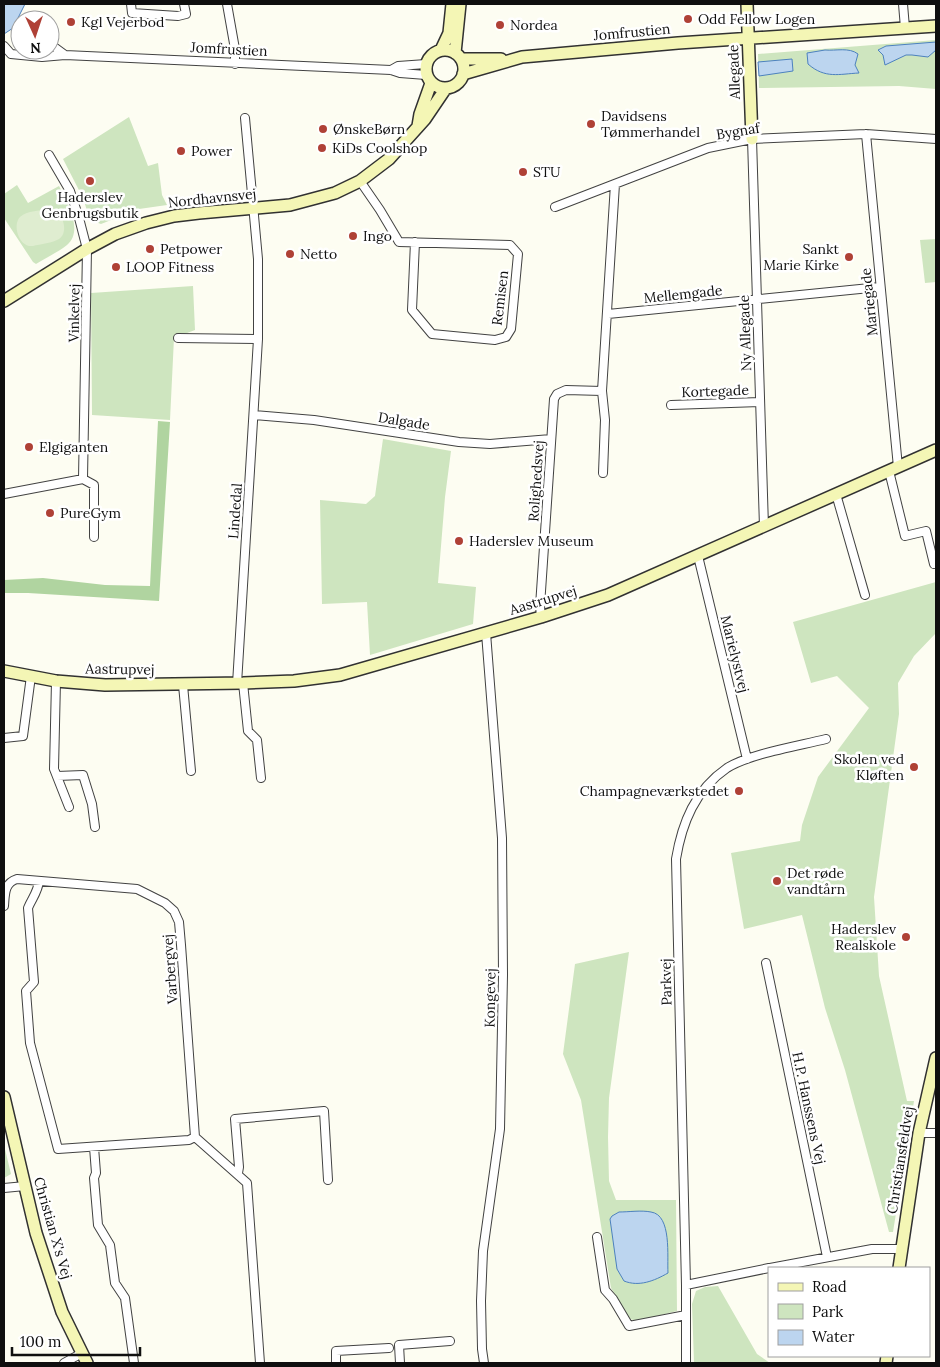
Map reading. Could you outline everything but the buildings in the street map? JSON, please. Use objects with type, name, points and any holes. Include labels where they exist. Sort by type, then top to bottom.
[{"type":"street","points":[[131,4],[132,13],[178,16],[186,14],[184,4]]},
{"type":"street","points":[[227,4],[236,64]]},
{"type":"street","points":[[441,50],[448,33],[452,4]]},
{"type":"street","points":[[458,56],[460,4]]},
{"type":"street","name":"Allegade","points":[[747,4],[752,140]]},
{"type":"street","points":[[903,4],[905,28]]},
{"type":"street","name":"Jomfrustien","points":[[458,56],[513,59],[678,42],[936,26]]},
{"type":"street","name":"Jomfrustien","points":[[4,46],[11,54],[42,57],[65,55],[391,70],[400,73],[428,74]]},
{"type":"street","points":[[441,50],[451,51],[458,56],[463,64],[463,74],[457,84],[446,88],[435,86],[428,74],[432,55],[441,50]]},
{"type":"street","points":[[60,51],[65,55]]},
{"type":"street","name":"Jomfrustien","points":[[463,74],[513,59]]},
{"type":"street","name":"Jomfrustien","points":[[391,70],[398,66],[428,74]]},
{"type":"street","name":"Nordhavnsvej","points":[[418,126],[428,74]]},
{"type":"street","name":"Nordhavnsvej","points":[[4,301],[87,249],[116,234],[146,223],[174,216],[290,205],[312,201],[360,181],[389,159],[402,146],[425,119],[446,88]]},
{"type":"street","name":"Lindedal","points":[[240,684],[258,339],[258,274],[245,118]]},
{"type":"street","name":"Bygnaf","points":[[555,207],[708,148],[752,140],[866,134],[936,139]]},
{"type":"street","name":"Mariegade","points":[[866,134],[880,288],[893,469]]},
{"type":"street","name":"Ny Allegade","points":[[752,140],[764,527]]},
{"type":"street","name":"Vinkelvej","points":[[49,155],[70,191],[87,249],[83,479]]},
{"type":"street","name":"Remisen","points":[[360,181],[399,242],[415,242],[510,245],[518,254],[511,328],[506,337],[495,340],[432,334],[412,310],[415,242]]},
{"type":"street","points":[[603,473],[605,420],[602,390],[615,184]]},
{"type":"street","name":"Mellemgade","points":[[608,314],[880,288]]},
{"type":"street","points":[[178,338],[258,339]]},
{"type":"street","name":"Rolighedsvej","points":[[542,617],[540,606],[554,400],[557,394],[566,390],[602,390]]},
{"type":"street","name":"Kortegade","points":[[671,405],[760,402]]},
{"type":"street","name":"Dalgade","points":[[254,415],[314,420],[459,442],[490,444],[551,439]]},
{"type":"street","name":"Aastrupvej","points":[[4,671],[56,681],[105,685],[240,684],[294,681],[340,675],[608,596],[936,450]]},
{"type":"street","points":[[893,469],[904,536],[926,531],[934,564]]},
{"type":"street","points":[[4,494],[83,479],[94,485],[94,537]]},
{"type":"street","points":[[836,494],[865,595]]},
{"type":"street","name":"Marielystvej","points":[[698,556],[747,759]]},
{"type":"street","name":"Kongevej","points":[[484,1363],[481,1293],[484,1251],[500,1129],[503,975],[502,838],[486,633]]},
{"type":"street","points":[[4,738],[23,736],[31,676]]},
{"type":"street","points":[[56,681],[54,768],[69,807]]},
{"type":"street","points":[[240,684],[248,731],[258,740],[261,778]]},
{"type":"street","points":[[184,685],[191,771]]},
{"type":"street","name":"Parkvej","points":[[686,1363],[686,1285],[676,859],[679,838],[688,811],[705,788],[726,768],[747,759],[826,739]]},
{"type":"street","points":[[57,776],[83,775],[92,804],[95,828]]},
{"type":"street","name":"Varbergvej","points":[[4,906],[5,890],[12,880],[17,878],[137,889],[165,903],[174,911],[179,922],[195,1137]]},
{"type":"street","points":[[39,881],[38,889],[28,908],[34,982],[26,990],[30,1043],[58,1149],[189,1140],[195,1137],[238,1173],[247,1183],[260,1363]]},
{"type":"street","name":"H.P. Hanssens Vej","points":[[766,963],[828,1257]]},
{"type":"street","name":"Christiansfeldvej","points":[[899,1267],[919,1134],[936,1058]]},
{"type":"street","name":"Christian X's Vej","points":[[4,1097],[36,1233],[62,1312],[84,1358]]},
{"type":"street","points":[[238,1173],[235,1119],[324,1111],[328,1180]]},
{"type":"street","points":[[919,1134],[936,1133]]},
{"type":"street","points":[[94,1147],[96,1173],[94,1178],[98,1225],[110,1245],[114,1283],[125,1298],[134,1363]]},
{"type":"street","points":[[4,1188],[25,1186]]},
{"type":"street","points":[[597,1236],[605,1290],[629,1326],[686,1315]]},
{"type":"street","points":[[774,1267],[872,1248],[901,1249]]},
{"type":"street","points":[[686,1285],[768,1268]]},
{"type":"street","points":[[400,1363],[399,1345],[450,1341]]},
{"type":"street","points":[[336,1363],[336,1351],[389,1348]]},
{"type":"street","points":[[64,1363],[84,1358]]},
{"type":"green space","points":[[936,40],[936,89],[899,86],[759,88],[758,54]]},
{"type":"green space","points":[[129,117],[148,166],[158,163],[162,195],[167,205],[139,209],[101,224],[90,220],[83,198],[63,159]]},
{"type":"green space","points":[[17,185],[28,203],[59,186],[74,224],[72,239],[67,245],[36,264],[4,218],[4,194]]},
{"type":"green space","points":[[50,209],[58,213],[63,221],[64,231],[62,236],[53,242],[28,246],[18,235],[17,225],[20,217],[30,212]]},
{"type":"green space","points":[[936,239],[936,282],[925,283],[920,240]]},
{"type":"green space","points":[[193,286],[195,330],[174,338],[170,420],[92,415],[91,293]]},
{"type":"green space","points":[[158,421],[170,422],[159,601],[4,593],[4,580],[43,578],[105,585],[150,586]]},
{"type":"green space","points":[[383,439],[451,451],[438,583],[476,587],[473,624],[370,655],[367,602],[322,604],[320,500],[366,504],[375,496]]},
{"type":"green space","points":[[936,582],[936,633],[914,656],[898,683],[899,714],[874,897],[879,976],[907,1101],[914,1101],[893,1232],[889,1232],[845,1070],[825,1008],[802,915],[744,929],[731,853],[800,841],[802,825],[818,777],[869,708],[837,676],[811,683],[793,622]]},
{"type":"green space","points":[[629,952],[609,1098],[609,1181],[616,1200],[676,1200],[677,1311],[637,1321],[630,1319],[611,1288],[581,1100],[563,1054],[575,964]]},
{"type":"green space","points":[[4,1145],[11,1174],[4,1178]]},
{"type":"green space","points":[[718,1286],[757,1354],[770,1363],[694,1363],[692,1304],[696,1291],[705,1287]]},
{"type":"water","points":[[4,4],[25,4],[22,10],[10,10],[10,30],[4,34]]},
{"type":"water","points":[[936,42],[936,50],[928,57],[906,55],[885,65],[883,55],[878,50],[886,46]]},
{"type":"water","points":[[825,50],[847,50],[858,54],[855,65],[859,73],[826,74],[808,64],[807,53]]},
{"type":"water","points":[[792,59],[793,71],[759,76],[758,62]]},
{"type":"water","points":[[639,1211],[658,1215],[665,1228],[667,1238],[668,1273],[641,1283],[624,1281],[617,1269],[610,1219],[619,1212]]},
{"type":"place","name":"Odd Fellow Logen","points":[[688,19]]},
{"type":"place","name":"Kgl Vejerbod","points":[[71,22]]},
{"type":"place","name":"Nordea","points":[[500,25]]},
{"type":"place","name":"Davidsens Tømmerhandel","points":[[591,124]]},
{"type":"place","name":"ØnskeBørn","points":[[323,129]]},
{"type":"place","name":"KiDs Coolshop","points":[[322,148]]},
{"type":"place","name":"Power","points":[[181,151]]},
{"type":"place","name":"STU","points":[[523,172]]},
{"type":"place","name":"Haderslev Genbrugsbutik","points":[[90,181]]},
{"type":"place","name":"Ingo","points":[[353,236]]},
{"type":"place","name":"Petpower","points":[[150,249]]},
{"type":"place","name":"Netto","points":[[290,254]]},
{"type":"place","name":"Sankt Marie Kirke","points":[[849,257]]},
{"type":"place","name":"LOOP Fitness","points":[[116,267]]},
{"type":"place","name":"Elgiganten","points":[[29,447]]},
{"type":"place","name":"PureGym","points":[[50,513]]},
{"type":"place","name":"Haderslev Museum","points":[[459,541]]},
{"type":"place","name":"Skolen ved Kløften","points":[[914,767]]},
{"type":"place","name":"Champagneværkstedet","points":[[739,791]]},
{"type":"place","name":"Det røde vandtårn","points":[[777,881]]},
{"type":"place","name":"Haderslev Realskole","points":[[906,937]]}]
